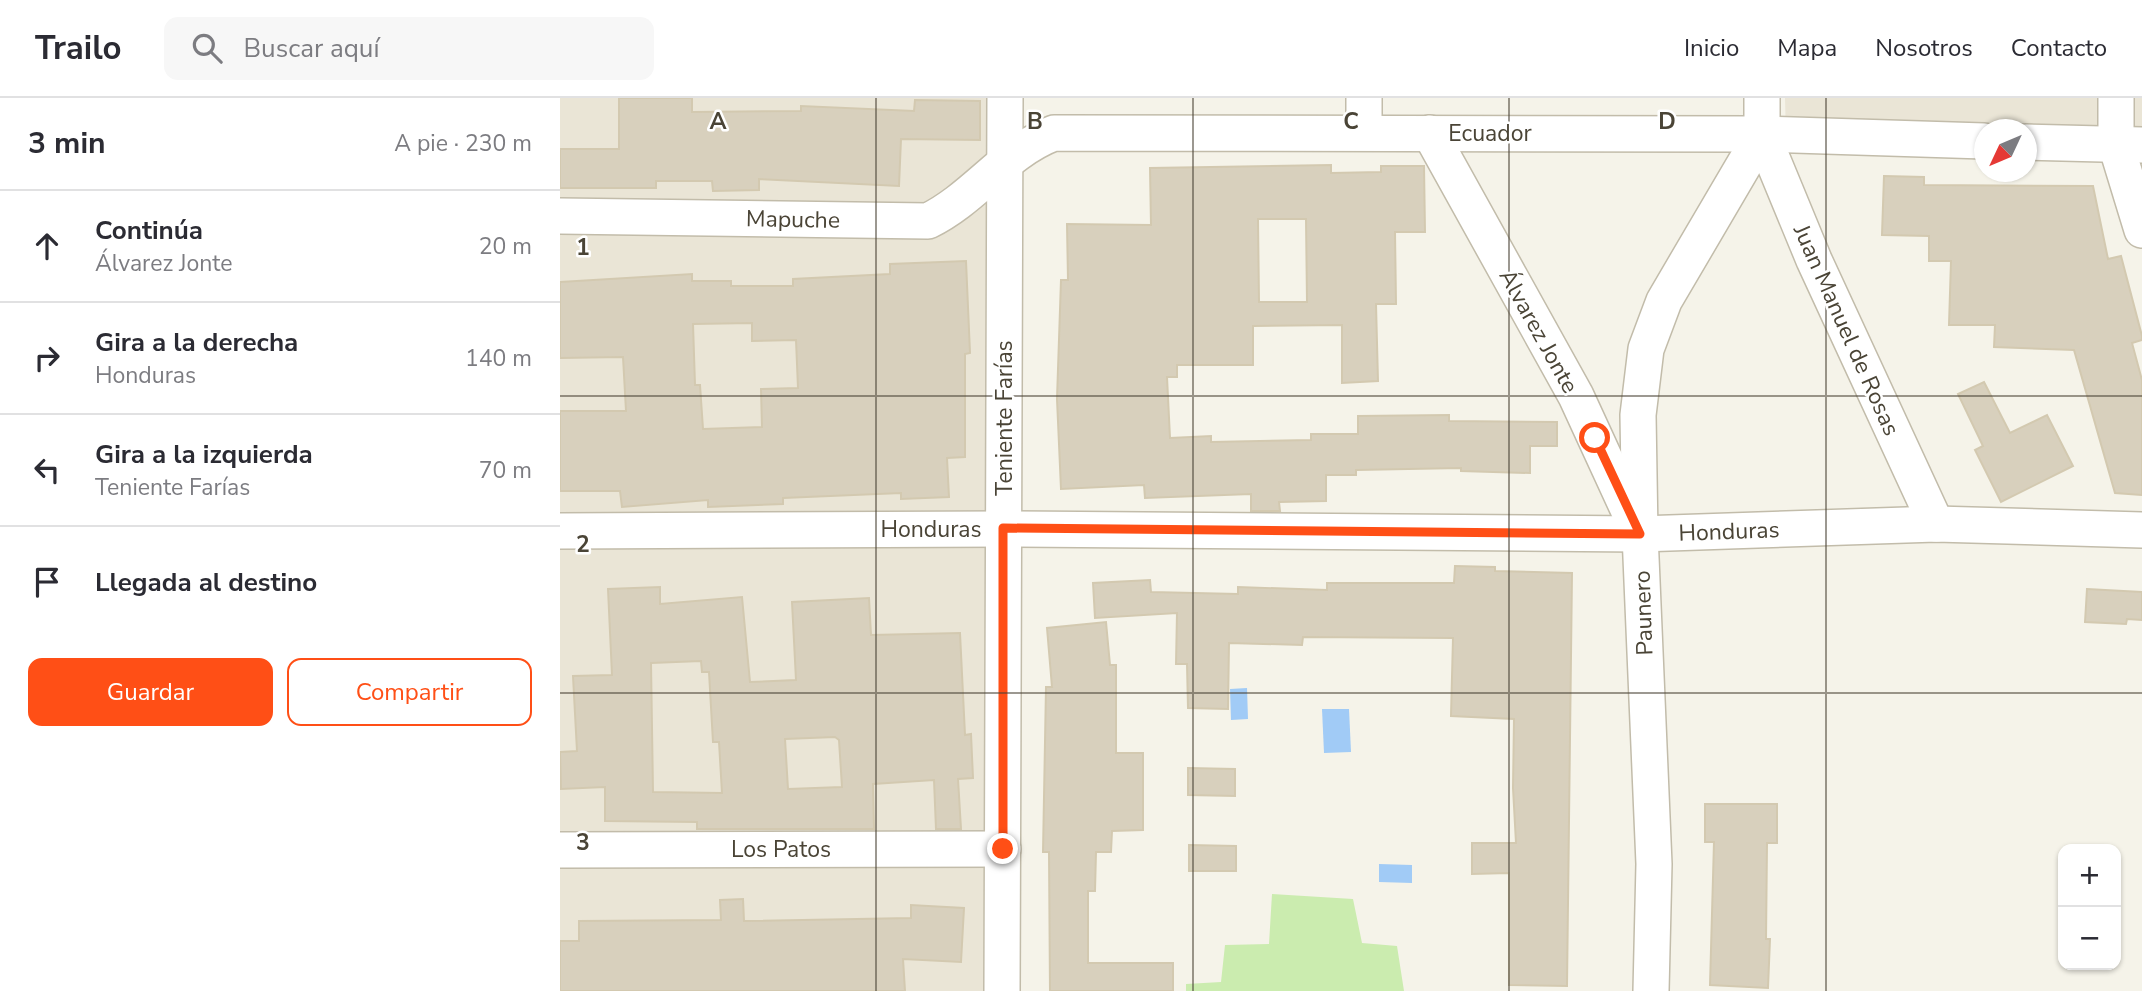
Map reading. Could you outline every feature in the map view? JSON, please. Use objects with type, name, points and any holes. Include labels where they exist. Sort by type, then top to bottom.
[{"type":"street","name":"Teniente Farías","points":[[1002,991],[1005,98]]},
{"type":"street","points":[[1762,98],[1762,134]]},
{"type":"street","points":[[2116,98],[2129,145],[2142,230]]},
{"type":"street","name":"Ecuador","points":[[1004,162],[1032,141],[1054,133],[1364,115],[1430,132],[1762,134],[1974,141]]},
{"type":"street","name":"Álvarez Jonte","points":[[1430,132],[1576,396],[1640,534]]},
{"type":"street","name":"Juan Manuel de Rosas","points":[[1762,134],[1814,260],[1936,524]]},
{"type":"street","name":"Paunero","points":[[1651,991],[1654,864],[1640,534],[1638,415],[1646,349],[1664,301],[1762,134]]},
{"type":"street","points":[[2037,142],[2129,145]]},
{"type":"street","name":"Mapuche","points":[[560,216],[928,221],[954,209],[1004,162]]},
{"type":"street","name":"Honduras","points":[[560,531],[1003,528],[1640,534],[1936,524],[2142,530]]},
{"type":"street","name":"Los Patos","points":[[560,850],[1003,849]]},
{"type":"shaded area","points":[[560,98],[1005,98],[1002,991],[560,991]]},
{"type":"shaded area","points":[[1785,98],[2142,98],[2142,134],[2037,131],[2037,119],[1974,119],[1974,130],[1786,137]]},
{"type":"green space","points":[[1272,894],[1353,899],[1362,943],[1397,946],[1404,991],[1186,991],[1186,984],[1221,982],[1225,945],[1269,944]]},
{"type":"water","points":[[1247,688],[1248,719],[1231,720],[1230,689]]},
{"type":"water","points":[[1322,709],[1349,709],[1351,752],[1324,753]]},
{"type":"water","points":[[1379,864],[1412,865],[1412,883],[1379,882]]},
{"type":"building","points":[[619,98],[692,98],[692,112],[801,111],[801,106],[914,111],[915,100],[980,101],[980,140],[901,139],[899,186],[759,179],[759,190],[713,191],[712,181],[656,181],[656,188],[560,188],[560,149],[619,149]]},
{"type":"building","points":[[1331,165],[1331,173],[1381,172],[1381,166],[1424,166],[1425,232],[1395,232],[1396,304],[1376,304],[1378,381],[1342,383],[1342,325],[1253,326],[1253,365],[1177,365],[1177,377],[1167,377],[1170,438],[1211,436],[1211,442],[1311,440],[1311,434],[1358,434],[1358,416],[1449,415],[1449,421],[1557,422],[1557,446],[1530,446],[1530,473],[1461,471],[1461,468],[1356,470],[1356,475],[1326,475],[1326,501],[1279,502],[1280,511],[1251,511],[1251,494],[1145,498],[1144,485],[1061,489],[1057,399],[1061,280],[1068,280],[1067,224],[1151,225],[1150,168]],"holes":[[[1258,219],[1306,219],[1307,302],[1259,302]]]},
{"type":"building","points":[[1884,176],[1924,177],[1924,185],[2093,186],[2108,259],[2121,256],[2142,336],[2142,340],[2132,343],[2142,380],[2142,495],[2115,493],[2074,350],[1994,347],[1995,325],[1949,325],[1951,261],[1929,261],[1929,236],[1882,235]]},
{"type":"building","points":[[966,261],[970,353],[965,354],[965,457],[947,458],[949,497],[901,499],[901,493],[783,498],[783,504],[708,507],[708,500],[622,507],[620,491],[560,491],[560,411],[626,411],[623,357],[560,358],[560,282],[692,274],[692,281],[731,281],[731,286],[793,286],[793,279],[890,274],[890,264]],"holes":[[[752,323],[752,341],[796,340],[798,388],[761,389],[762,427],[703,429],[700,385],[695,385],[693,324]]]},
{"type":"building","points":[[1984,382],[2010,433],[2047,415],[2073,466],[2001,502],[1975,450],[1983,446],[1958,394]]},
{"type":"building","points":[[1455,566],[1495,567],[1495,571],[1572,573],[1567,986],[1509,985],[1509,873],[1472,874],[1472,843],[1516,843],[1513,788],[1514,719],[1451,716],[1453,638],[1303,637],[1302,645],[1229,643],[1228,709],[1188,708],[1187,664],[1176,664],[1177,613],[1095,618],[1093,583],[1150,580],[1151,592],[1238,594],[1238,587],[1327,590],[1327,583],[1454,583]]},
{"type":"building","points":[[660,587],[660,604],[742,597],[750,682],[796,680],[792,602],[869,598],[871,635],[960,633],[965,735],[971,734],[973,778],[958,779],[961,829],[936,829],[934,780],[873,784],[874,829],[697,829],[697,822],[605,821],[605,787],[561,789],[560,752],[577,751],[573,676],[612,675],[608,589]],"holes":[[[701,661],[702,672],[709,672],[713,742],[719,742],[722,793],[653,792],[651,663]],[[835,737],[839,740],[842,787],[788,789],[785,739]]]},
{"type":"building","points":[[2087,589],[2142,592],[2142,620],[2127,619],[2126,624],[2085,622]]},
{"type":"building","points":[[1106,622],[1110,665],[1116,665],[1116,753],[1143,753],[1143,830],[1112,831],[1111,852],[1096,852],[1095,891],[1088,891],[1088,963],[1173,963],[1173,991],[1050,991],[1049,852],[1043,852],[1046,687],[1052,687],[1047,628]]},
{"type":"building","points":[[1188,768],[1235,769],[1235,796],[1188,795]]},
{"type":"building","points":[[1705,804],[1777,804],[1777,843],[1767,843],[1766,939],[1770,939],[1768,988],[1710,985],[1714,842],[1705,842]]},
{"type":"building","points":[[1189,845],[1236,846],[1236,871],[1189,871]]},
{"type":"building","points":[[743,899],[744,921],[911,918],[911,905],[964,908],[961,962],[903,959],[905,991],[560,991],[560,941],[579,941],[579,921],[721,920],[720,900]]},
{"type":"route","points":[[1003,849],[1003,528],[1640,534],[1595,438]]}]
